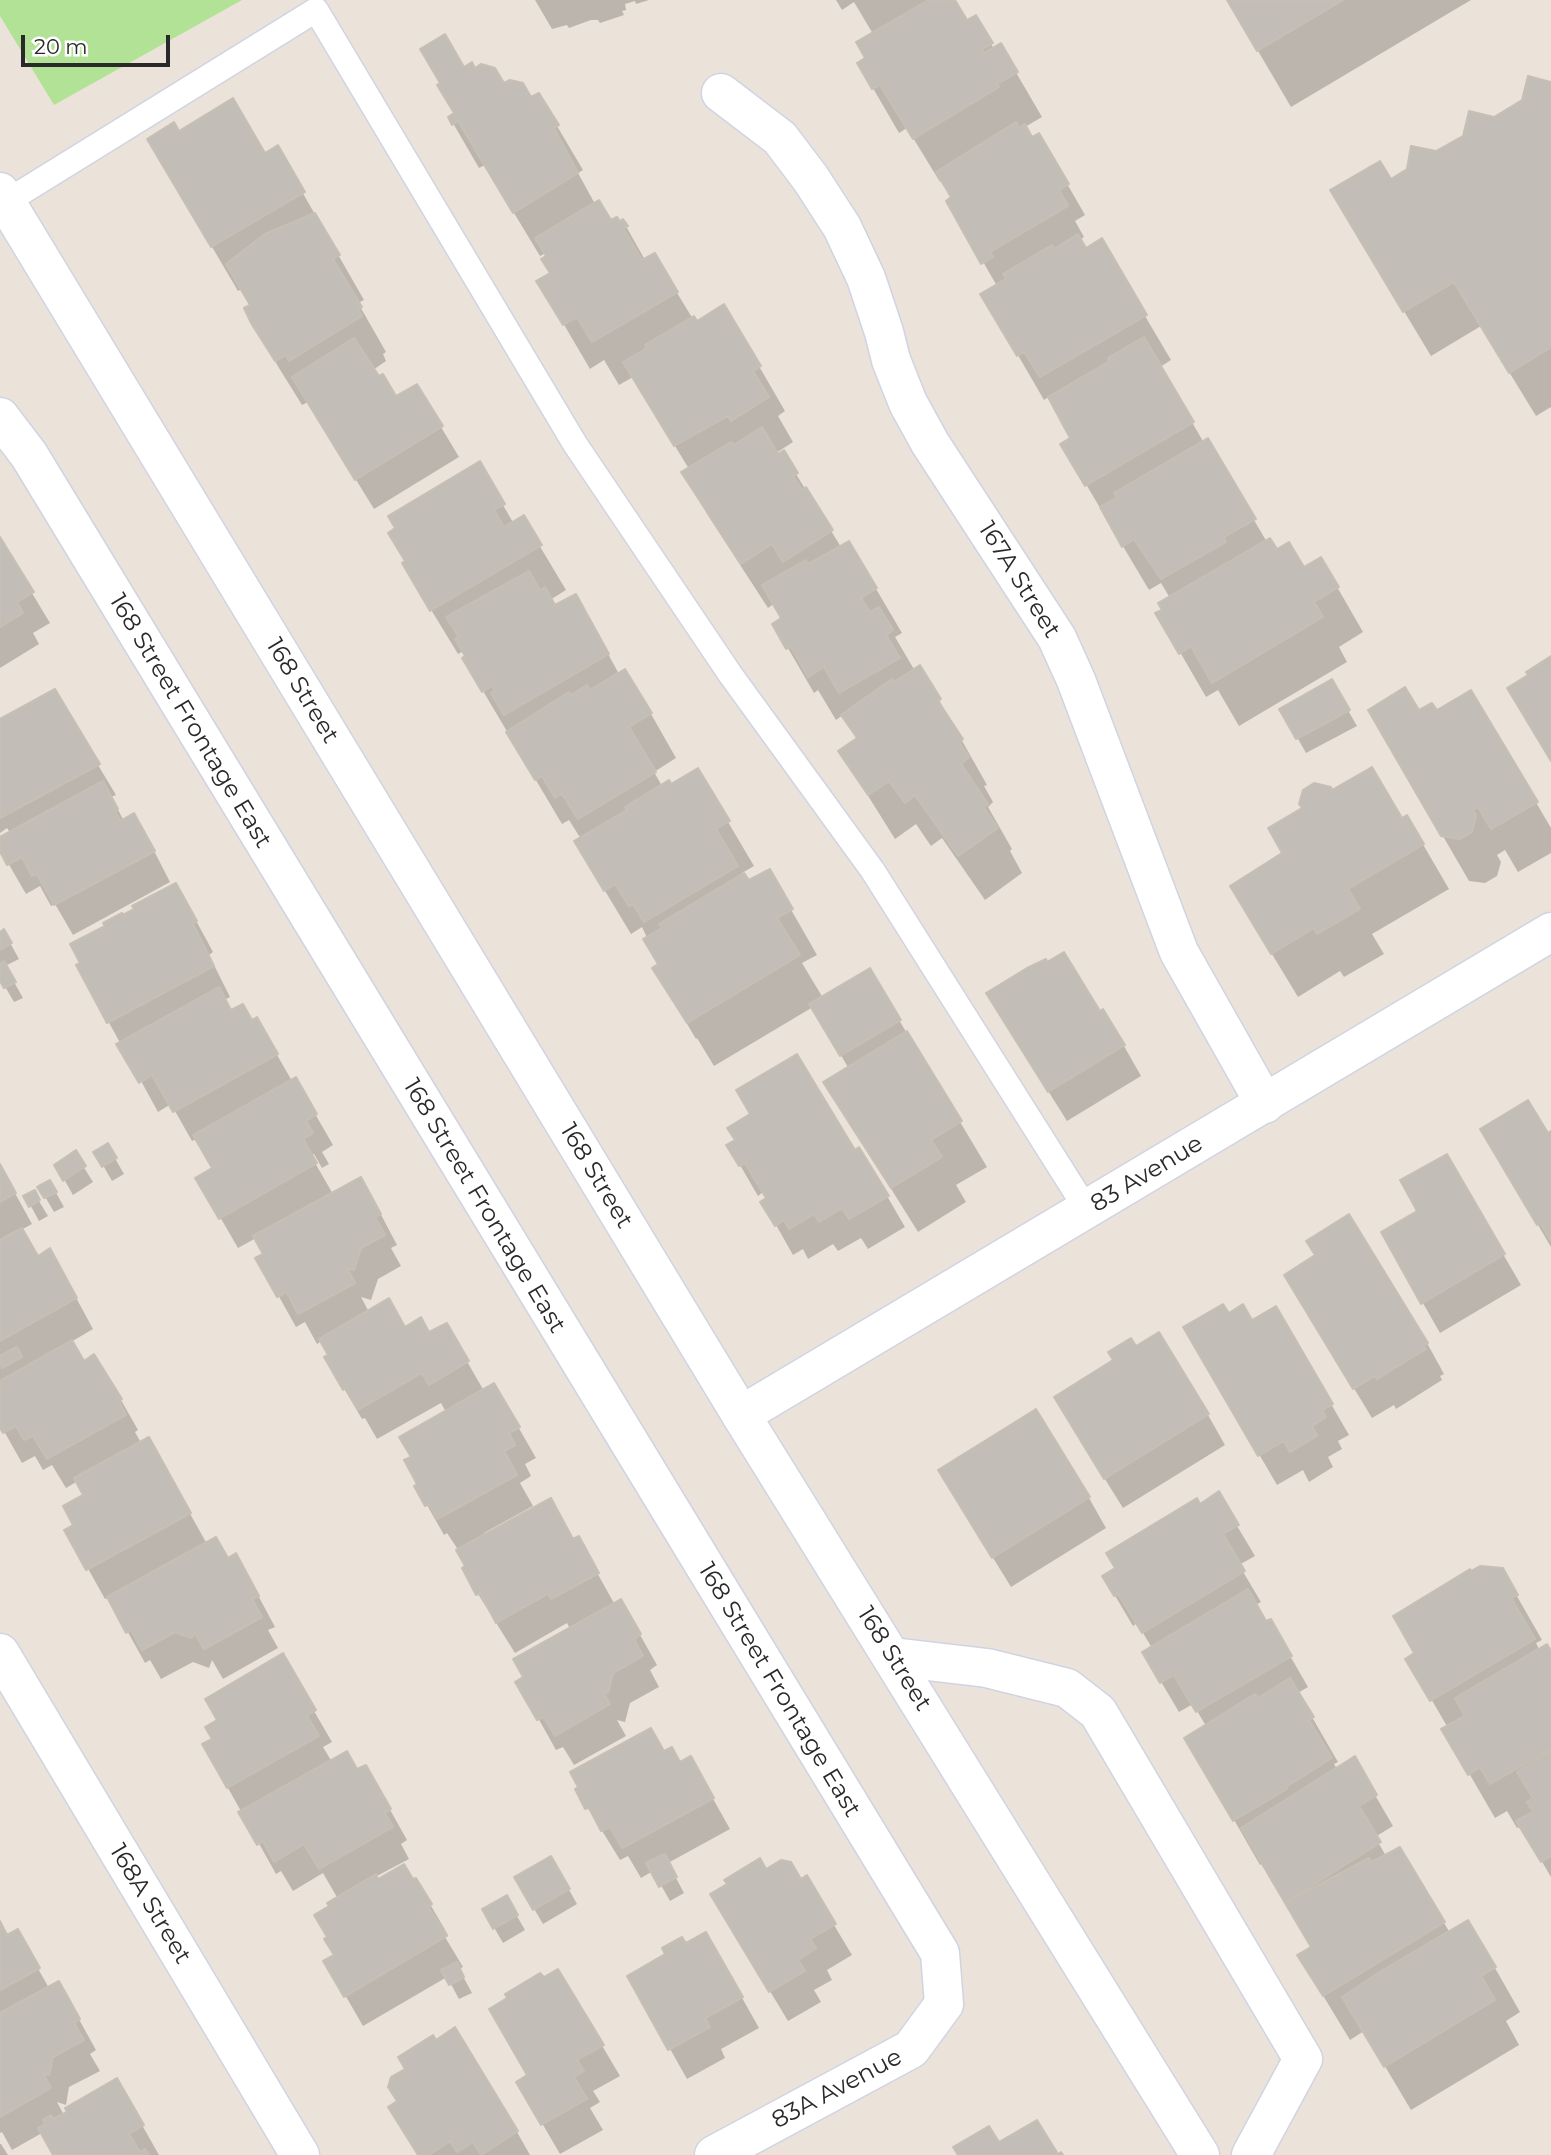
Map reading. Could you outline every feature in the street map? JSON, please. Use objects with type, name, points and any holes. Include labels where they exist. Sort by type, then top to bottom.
[{"type":"street","name":"167A Street","points":[[721,93],[780,138],[806,171],[842,227],[866,278],[891,360],[908,403],[930,443],[1056,638],[1076,680],[1179,952],[1265,1104]]},
{"type":"street","name":"168 Street","points":[[3,197],[741,1415],[1200,2155]]},
{"type":"street","name":"168 Street Frontage East","points":[[0,417],[37,467],[940,1953],[944,2004]]},
{"type":"street","name":"83 Avenue","points":[[741,1415],[1551,932]]},
{"type":"street","name":"168A Street","points":[[0,1653],[300,2155]]},
{"type":"street","points":[[892,1657],[987,1668],[1067,1688],[1098,1712],[1303,2059],[1251,2155]]},
{"type":"street","name":"83A Avenue","points":[[714,2155],[911,2049],[944,2004]]},
{"type":"lane","points":[[3,197],[316,10],[575,444],[730,674],[873,871],[1087,1210]]},
{"type":"green space","points":[[0,0],[242,0],[54,105],[0,16]]},
{"type":"building","points":[[929,0],[955,0],[967,20],[976,15],[993,43],[982,49],[984,53],[1001,43],[1018,72],[997,84],[999,87],[913,139],[880,85],[872,89],[857,63],[865,58],[856,42]]},
{"type":"building","points":[[1227,0],[1343,0],[1257,51]]},
{"type":"building","points":[[445,34],[464,67],[472,62],[475,68],[481,64],[495,68],[504,83],[510,80],[523,83],[531,97],[539,93],[559,125],[554,128],[578,173],[513,213],[458,121],[452,125],[448,117],[454,113],[420,49]]},
{"type":"building","points":[[1528,76],[1551,82],[1551,347],[1509,373],[1454,282],[1403,312],[1330,190],[1380,161],[1391,179],[1407,169],[1411,146],[1436,151],[1463,136],[1469,111],[1494,117],[1522,100]]},
{"type":"building","points":[[233,98],[265,153],[278,145],[305,192],[211,247],[147,139],[174,122],[179,131]]},
{"type":"building","points":[[1016,122],[1019,128],[1025,124],[1032,137],[1039,133],[1069,184],[1059,190],[1068,206],[990,252],[993,257],[981,264],[946,201],[951,197],[936,172]]},
{"type":"building","points":[[599,200],[611,220],[617,217],[620,221],[623,219],[628,226],[623,228],[642,260],[655,253],[678,292],[592,342],[577,317],[563,325],[536,281],[550,273],[541,259],[546,256],[535,238]]},
{"type":"building","points":[[315,213],[340,255],[333,259],[362,307],[358,309],[362,316],[289,361],[286,355],[275,361],[251,323],[244,308],[250,305],[226,264],[265,234]]},
{"type":"building","points":[[1078,234],[1086,248],[1102,238],[1147,315],[1040,377],[1024,352],[1017,356],[980,294],[1006,279],[1003,274],[1052,245],[1054,249]]},
{"type":"building","points":[[724,304],[761,366],[753,371],[769,397],[731,421],[728,416],[674,446],[623,362],[647,348],[645,345],[694,316],[697,321]]},
{"type":"building","points":[[1144,337],[1194,422],[1085,486],[1060,444],[1070,438],[1048,397],[1110,361],[1108,358]]},
{"type":"building","points":[[354,338],[379,376],[383,374],[396,396],[417,384],[443,426],[355,480],[292,377]]},
{"type":"building","points":[[762,427],[778,454],[784,450],[798,473],[793,476],[802,490],[806,487],[833,530],[783,562],[772,544],[741,564],[681,472],[731,442],[734,445]]},
{"type":"building","points":[[1208,438],[1256,519],[1224,537],[1226,542],[1161,579],[1134,539],[1122,547],[1100,507],[1117,498],[1114,493]]},
{"type":"building","points":[[480,461],[505,504],[494,510],[504,527],[524,515],[542,545],[430,611],[388,533],[395,528],[388,516]]},
{"type":"building","points":[[0,537],[34,592],[17,602],[23,613],[0,627]]},
{"type":"building","points":[[1270,538],[1277,549],[1289,542],[1304,567],[1321,557],[1339,587],[1314,602],[1323,617],[1212,683],[1191,646],[1179,654],[1155,613],[1162,610],[1158,603]]},
{"type":"building","points":[[849,541],[877,588],[861,598],[870,612],[879,607],[893,630],[886,635],[900,658],[839,693],[824,667],[808,677],[791,647],[786,649],[772,624],[781,618],[762,585],[806,560],[808,564]]},
{"type":"building","points":[[529,571],[540,590],[545,587],[555,605],[576,594],[609,654],[504,715],[491,693],[495,691],[492,686],[482,692],[462,658],[465,656],[455,639],[459,637],[446,617]]},
{"type":"building","points":[[1551,656],[1551,761],[1507,688]]},
{"type":"building","points":[[920,665],[941,699],[938,701],[963,739],[959,742],[969,757],[961,764],[988,804],[983,807],[998,828],[958,856],[915,795],[905,803],[889,781],[868,795],[838,751],[857,738],[841,715],[892,679],[894,682]]},
{"type":"building","points":[[625,669],[652,713],[629,727],[656,772],[578,819],[562,794],[555,798],[542,776],[535,780],[506,732],[569,692],[571,695],[587,685],[590,690]]},
{"type":"building","points":[[1332,679],[1350,710],[1296,739],[1279,709]]},
{"type":"building","points":[[1405,687],[1419,710],[1432,703],[1437,710],[1471,690],[1538,802],[1491,829],[1478,807],[1473,810],[1476,816],[1472,832],[1459,839],[1441,836],[1368,710]]},
{"type":"building","points":[[55,689],[100,764],[0,818],[0,719]]},
{"type":"building","points":[[1372,767],[1402,818],[1407,815],[1424,844],[1348,889],[1360,909],[1317,934],[1314,928],[1271,954],[1230,886],[1282,853],[1268,828],[1302,808],[1299,804],[1303,790],[1314,783],[1331,787],[1332,790]]},
{"type":"building","points":[[698,768],[730,821],[716,829],[738,866],[644,922],[633,904],[629,906],[615,884],[604,891],[574,841],[627,810],[625,807],[669,780],[671,784]]},
{"type":"building","points":[[103,781],[118,809],[115,811],[120,821],[134,813],[155,851],[54,905],[37,874],[32,876],[22,857],[7,865],[0,852],[0,837]]},
{"type":"building","points":[[770,869],[793,909],[777,918],[800,955],[687,1023],[652,968],[658,964],[643,939],[662,928],[659,924],[744,873],[749,880]]},
{"type":"building","points":[[176,883],[197,921],[193,924],[214,966],[107,1023],[76,965],[80,963],[70,944]]},
{"type":"building","points":[[4,929],[12,943],[0,950],[0,932]]},
{"type":"building","points":[[1064,952],[1100,1011],[1103,1009],[1125,1045],[1048,1092],[986,993],[1027,968],[1046,959],[1047,962]]},
{"type":"building","points":[[4,961],[16,982],[4,988],[0,981],[0,964]]},
{"type":"building","points":[[870,968],[901,1020],[840,1056],[809,1004]]},
{"type":"building","points":[[219,987],[231,1010],[243,1004],[252,1020],[257,1017],[278,1054],[173,1112],[152,1075],[139,1083],[116,1044]]},
{"type":"building","points":[[907,1031],[962,1121],[931,1140],[942,1157],[891,1188],[823,1082]]},
{"type":"building","points":[[797,1054],[855,1150],[859,1147],[889,1196],[849,1219],[842,1208],[819,1222],[814,1214],[789,1229],[784,1220],[775,1226],[760,1202],[766,1198],[745,1163],[739,1166],[726,1145],[735,1140],[727,1128],[750,1114],[736,1090]]},
{"type":"building","points":[[296,1077],[317,1114],[306,1121],[313,1133],[303,1139],[317,1163],[219,1219],[195,1178],[212,1168],[193,1135]]},
{"type":"building","points":[[1528,1100],[1548,1133],[1551,1131],[1551,1241],[1540,1223],[1537,1225],[1480,1129]]},
{"type":"building","points":[[108,1143],[117,1158],[102,1167],[93,1152]]},
{"type":"building","points":[[76,1150],[86,1166],[63,1181],[54,1165]]},
{"type":"building","points":[[1447,1154],[1505,1254],[1421,1304],[1381,1232],[1417,1211],[1400,1180]]},
{"type":"building","points":[[0,1164],[16,1193],[0,1202]]},
{"type":"building","points":[[361,1177],[381,1214],[375,1217],[385,1235],[361,1248],[354,1270],[347,1268],[355,1283],[298,1314],[287,1292],[277,1297],[255,1258],[263,1254],[253,1236]]},
{"type":"building","points":[[50,1180],[57,1192],[44,1198],[37,1187]]},
{"type":"building","points":[[35,1190],[40,1200],[29,1207],[23,1196]]},
{"type":"building","points":[[1349,1214],[1428,1343],[1423,1346],[1426,1349],[1377,1379],[1375,1376],[1353,1389],[1284,1275],[1315,1255],[1306,1241]]},
{"type":"building","points":[[22,1228],[38,1256],[50,1248],[77,1298],[0,1341],[0,1240]]},
{"type":"building","points":[[389,1298],[405,1327],[421,1317],[429,1332],[447,1323],[469,1361],[429,1385],[422,1373],[358,1410],[324,1357],[328,1355],[319,1339]]},
{"type":"building","points":[[1223,1304],[1229,1313],[1243,1304],[1252,1320],[1276,1306],[1333,1404],[1322,1410],[1326,1417],[1312,1426],[1317,1436],[1290,1452],[1284,1441],[1258,1456],[1183,1327]]},
{"type":"building","points":[[1159,1332],[1209,1414],[1104,1479],[1054,1397],[1113,1360],[1108,1352],[1131,1338],[1136,1346]]},
{"type":"building","points":[[72,1340],[84,1361],[94,1354],[122,1399],[119,1401],[126,1415],[47,1459],[33,1436],[24,1440],[16,1426],[3,1433],[0,1428],[0,1381]]},
{"type":"building","points":[[17,1347],[22,1357],[2,1368],[0,1356]]},
{"type":"building","points":[[494,1383],[520,1427],[509,1433],[515,1445],[504,1451],[517,1475],[437,1519],[429,1504],[425,1506],[414,1486],[417,1484],[404,1460],[411,1457],[399,1437]]},
{"type":"building","points":[[1036,1409],[1090,1497],[992,1558],[938,1470]]},
{"type":"building","points":[[149,1437],[191,1513],[86,1570],[64,1530],[73,1525],[63,1506],[83,1495],[74,1478]]},
{"type":"building","points":[[1219,1491],[1239,1525],[1223,1534],[1245,1571],[1142,1633],[1118,1594],[1114,1596],[1102,1576],[1115,1568],[1106,1553],[1197,1498],[1200,1504]]},
{"type":"building","points":[[551,1498],[573,1539],[579,1536],[599,1573],[551,1599],[548,1594],[496,1623],[480,1593],[476,1595],[456,1550]]},
{"type":"building","points":[[216,1537],[228,1558],[236,1553],[259,1596],[252,1599],[262,1617],[204,1649],[194,1632],[192,1638],[175,1632],[142,1650],[131,1630],[126,1633],[107,1597]]},
{"type":"building","points":[[1480,1566],[1503,1568],[1518,1595],[1511,1598],[1535,1639],[1430,1701],[1405,1659],[1414,1653],[1393,1616],[1470,1569],[1471,1571]]},
{"type":"building","points":[[1248,1589],[1266,1621],[1271,1619],[1292,1656],[1196,1712],[1174,1675],[1160,1683],[1142,1652]]},
{"type":"building","points":[[621,1599],[641,1634],[634,1639],[643,1656],[613,1673],[608,1693],[602,1691],[610,1704],[555,1736],[544,1717],[537,1720],[515,1682],[523,1677],[513,1659]]},
{"type":"building","points":[[1547,1644],[1551,1651],[1551,1749],[1490,1784],[1480,1767],[1468,1775],[1441,1729],[1465,1716],[1455,1698]]},
{"type":"building","points":[[283,1653],[316,1710],[307,1716],[319,1736],[227,1788],[202,1744],[212,1739],[205,1727],[217,1720],[205,1699]]},
{"type":"building","points":[[1290,1678],[1314,1717],[1309,1720],[1332,1758],[1233,1821],[1184,1738],[1255,1694],[1258,1698]]},
{"type":"building","points":[[651,1728],[664,1751],[672,1747],[680,1762],[691,1756],[714,1798],[622,1848],[610,1827],[601,1831],[589,1808],[585,1809],[570,1772]]},
{"type":"building","points":[[347,1751],[357,1769],[366,1765],[391,1809],[385,1813],[393,1827],[319,1869],[304,1844],[274,1862],[263,1841],[257,1845],[238,1812]]},
{"type":"building","points":[[1551,1751],[1551,1856],[1541,1862],[1516,1821],[1533,1812],[1527,1802],[1533,1798],[1517,1772]]},
{"type":"building","points":[[1355,1756],[1377,1795],[1359,1806],[1381,1842],[1285,1903],[1241,1828]]},
{"type":"building","points":[[1400,1847],[1445,1922],[1323,1996],[1297,1955],[1311,1947],[1285,1903],[1369,1858],[1372,1862]]},
{"type":"building","points":[[665,1854],[677,1877],[659,1887],[646,1863]]},
{"type":"building","points":[[551,1856],[570,1889],[533,1910],[514,1877]]},
{"type":"building","points":[[760,1858],[766,1869],[781,1860],[791,1862],[801,1879],[807,1875],[836,1924],[810,1939],[816,1948],[798,1960],[805,1971],[769,1992],[710,1894],[727,1884],[724,1880]]},
{"type":"building","points":[[404,1864],[432,1904],[428,1906],[447,1936],[344,1997],[323,1961],[334,1955],[314,1915],[329,1906],[327,1903],[376,1874],[378,1879]]},
{"type":"building","points":[[507,1895],[518,1915],[493,1929],[482,1909]]},
{"type":"building","points":[[1468,1920],[1496,1967],[1481,1976],[1495,2000],[1384,2067],[1342,1997]]},
{"type":"building","points":[[0,1921],[7,1935],[18,1929],[40,1968],[0,1990]]},
{"type":"building","points":[[706,1932],[743,1997],[705,2018],[710,2027],[668,2050],[627,1976],[665,1954],[662,1948],[682,1937],[686,1943]]},
{"type":"building","points":[[457,1962],[464,1977],[449,1985],[441,1970]]},
{"type":"building","points":[[558,1969],[604,2045],[577,2060],[584,2071],[574,2077],[587,2099],[541,2125],[516,2082],[527,2075],[489,2009],[507,1998],[505,1994],[540,1973],[544,1977]]},
{"type":"building","points":[[59,1981],[80,2019],[74,2023],[84,2040],[53,2057],[49,2075],[43,2073],[51,2088],[0,2117],[0,2013]]},
{"type":"building","points":[[455,2027],[518,2131],[481,2155],[473,2142],[457,2152],[450,2141],[429,2155],[418,2155],[388,2107],[397,2101],[388,2087],[391,2077],[405,2069],[398,2057],[433,2035],[436,2040]]},
{"type":"building","points":[[117,2078],[144,2125],[129,2134],[140,2152],[145,2149],[149,2155],[53,2155],[38,2128],[45,2124],[43,2120],[51,2115],[53,2119],[67,2112],[65,2108]]},
{"type":"building","points":[[1037,2120],[1058,2154],[1061,2152],[1063,2155],[958,2155],[953,2147],[989,2126],[999,2142]]}]
